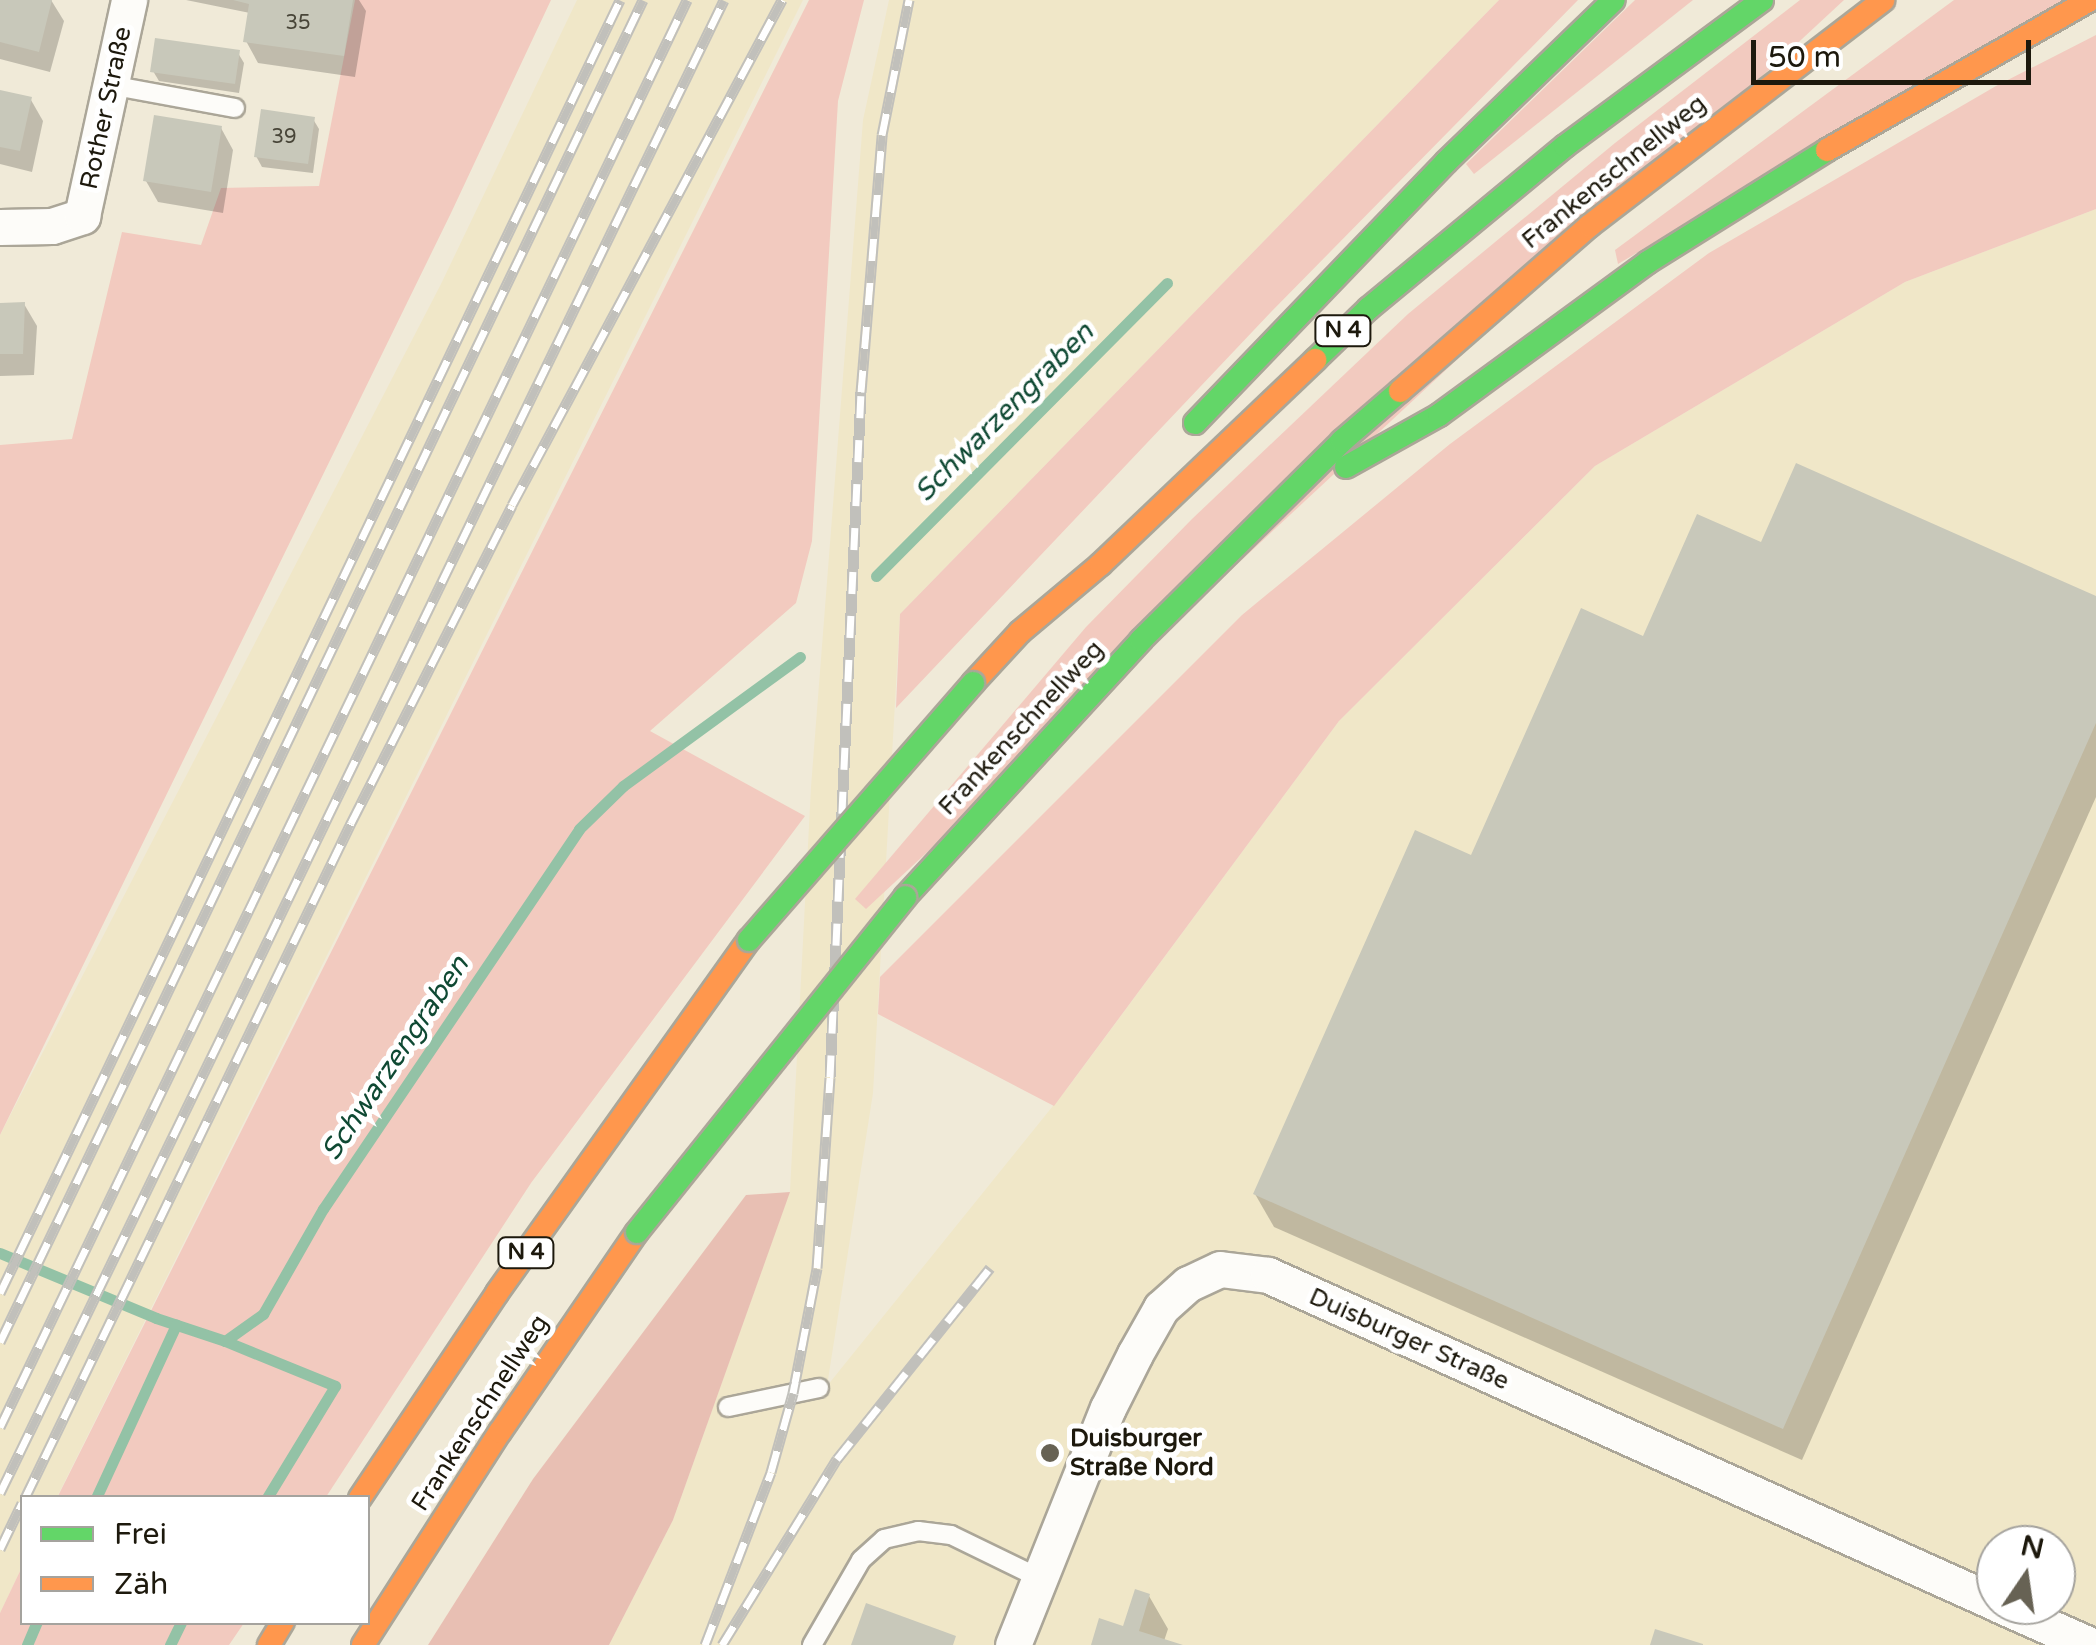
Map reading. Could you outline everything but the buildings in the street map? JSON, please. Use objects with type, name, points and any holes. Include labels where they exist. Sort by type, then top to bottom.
[{"type":"highway","points":[[1183,436],[1446,162],[1614,0]]},
{"type":"highway","name":"Frankenschnellweg","points":[[362,1495],[497,1293],[696,1011],[806,871],[973,682],[1020,632],[1101,564],[1317,355],[1408,274],[1565,146],[1762,0]]},
{"type":"highway","name":"Frankenschnellweg","points":[[363,1645],[500,1432],[638,1232],[905,896],[1141,640],[1270,510],[1433,358],[1575,237],[1884,0]]},
{"type":"highway","points":[[1270,510],[1439,415],[1648,262],[1835,144],[2090,0]]},
{"type":"highway","points":[[1020,632],[1072,558]]},
{"type":"street","name":"Rother Straße","points":[[0,227],[52,226],[82,216],[129,0]]},
{"type":"street","name":"Duisburger Straße","points":[[1012,1645],[1108,1408],[1160,1308],[1188,1284],[1220,1269],[1268,1275],[1976,1594]]},
{"type":"street","name":"Duisburger Straße","points":[[2045,1625],[2090,1645]]},
{"type":"lane","points":[[110,86],[234,108]]},
{"type":"lane","points":[[728,1407],[819,1388]]},
{"type":"lane","points":[[812,1645],[861,1560],[884,1539],[918,1531],[951,1536],[1040,1578]]},
{"type":"shaded area","points":[[355,0],[551,0],[451,213],[0,1135],[0,445],[72,439],[122,232],[201,245],[221,188],[319,186]]},
{"type":"shaded area","points":[[577,0],[803,0],[58,1495],[20,1495],[20,1571],[0,1613],[0,1135],[441,284]]},
{"type":"shaded area","points":[[809,0],[864,0],[838,101],[812,541],[796,603],[650,731],[805,816],[531,1183],[327,1495],[59,1495]]},
{"type":"shaded area","points":[[889,0],[1499,0],[900,614],[873,1093],[827,1386],[1069,1086],[1339,721],[1595,466],[1905,282],[2096,209],[2096,1645],[609,1645],[673,1520],[790,1191],[811,787],[863,120]]},
{"type":"shaded area","points":[[1499,0],[1578,0],[1271,312],[896,708],[900,614]]},
{"type":"shaded area","points":[[1635,0],[1693,0],[1474,174],[1466,164]]},
{"type":"shaded area","points":[[1800,0],[1844,0],[866,909],[855,899],[1086,627],[1192,519],[1408,314],[1615,143]]},
{"type":"shaded area","points":[[1954,0],[2066,0],[1618,264],[1615,250]]},
{"type":"shaded area","points":[[2096,35],[2096,209],[1905,282],[1595,466],[1339,721],[1054,1106],[878,1014],[880,977],[1242,615],[1450,444],[1709,253],[1996,86]]},
{"type":"shaded area","points":[[790,1192],[673,1520],[609,1645],[428,1645],[533,1479],[746,1195]]},
{"type":"shaded area","points":[[20,1571],[20,1625],[243,1625],[229,1645],[0,1645],[0,1613]]},
{"type":"waterway","name":"Schwarzengraben","points":[[876,576],[1167,283]]},
{"type":"waterway","name":"Schwarzengraben","points":[[0,1253],[156,1318],[225,1341],[263,1314],[323,1209],[579,829],[623,786],[800,657]]},
{"type":"waterway","points":[[97,1495],[176,1325]]},
{"type":"waterway","points":[[225,1341],[335,1386],[269,1495]]},
{"type":"waterway","points":[[27,1645],[36,1625]]},
{"type":"waterway","points":[[170,1645],[180,1625]]},
{"type":"railway","points":[[0,1293],[620,0]]},
{"type":"railway","points":[[0,1342],[643,0]]},
{"type":"railway","points":[[0,1427],[687,0]]},
{"type":"railway","points":[[0,1493],[724,0]]},
{"type":"railway","points":[[26,1495],[351,823],[512,505],[782,0]]},
{"type":"railway","points":[[705,1645],[771,1472],[793,1393],[817,1268],[830,1077],[861,392],[882,135],[909,0]]},
{"type":"railway","points":[[722,1645],[837,1459],[990,1268]]},
{"type":"railway","points":[[0,1549],[20,1507]]},
{"type":"traffic: fast","points":[[1195,423],[1446,162],[1614,0]]},
{"type":"traffic: fast","points":[[1315,360],[1368,309],[1565,146],[1762,0]]},
{"type":"traffic: fast","points":[[1346,467],[1439,415],[1648,262],[1827,150]]},
{"type":"traffic: fast","points":[[905,897],[1141,640],[1342,441],[1400,391]]},
{"type":"traffic: fast","points":[[749,940],[973,683]]},
{"type":"traffic: fast","points":[[637,1232],[905,897]]},
{"type":"traffic: slow","points":[[1400,391],[1589,226],[1883,0]]},
{"type":"traffic: slow","points":[[1827,150],[2090,0]]},
{"type":"traffic: slow","points":[[973,683],[1020,632],[1101,564],[1315,360]]},
{"type":"traffic: slow","points":[[362,1495],[497,1293],[749,940]]},
{"type":"traffic: slow","points":[[363,1645],[500,1432],[637,1232]]},
{"type":"traffic: slow","points":[[269,1645],[281,1625]]},
{"type":"place","name":"Duisburger Straße Nord","points":[[1050,1453]]}]
